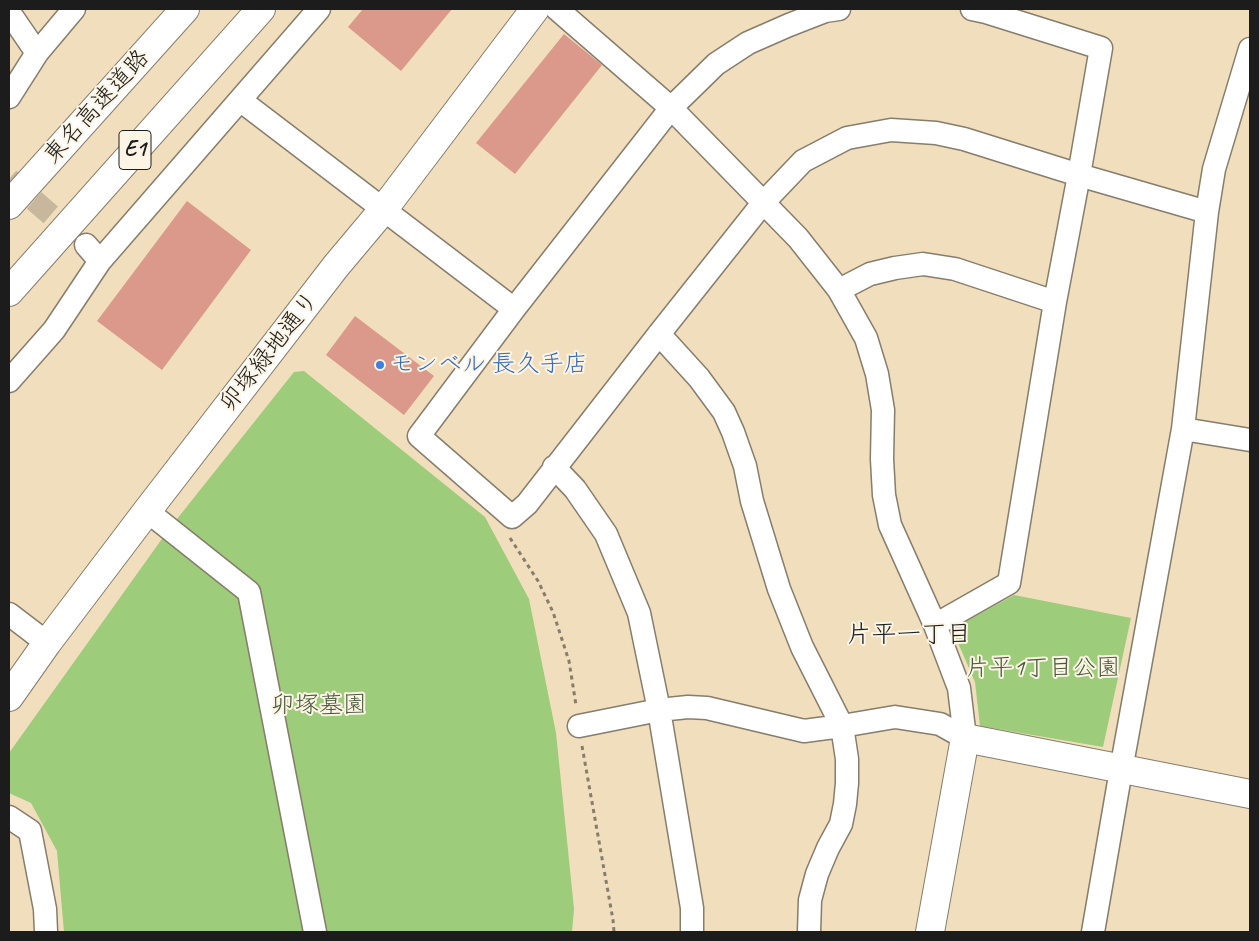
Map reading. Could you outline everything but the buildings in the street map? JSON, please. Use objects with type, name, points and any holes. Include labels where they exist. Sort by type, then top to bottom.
[{"type":"main road","name":"東名高速道路","points":[[9,205],[185,9]]},
{"type":"main road","name":"E1","points":[[9,292],[261,9]]},
{"type":"main road","name":"卯塚緑地通り","points":[[9,697],[146,511],[336,266],[383,210],[535,9]]},
{"type":"main road","points":[[930,932],[966,738],[1250,794]]},
{"type":"street","points":[[9,97],[37,53],[74,9]]},
{"type":"street","points":[[9,381],[54,330],[93,253],[240,100],[318,9]]},
{"type":"street","points":[[557,9],[671,108],[798,238],[839,290],[866,338],[877,374],[883,410],[882,459],[884,495],[890,525],[935,625],[959,688],[966,738]]},
{"type":"street","points":[[839,9],[825,11],[748,43],[716,64],[671,108],[419,436],[512,517],[527,504],[554,467],[763,203],[803,161],[847,138],[891,130],[936,133],[964,139],[1079,175],[1208,212]]},
{"type":"street","points":[[935,625],[1009,584],[1055,302],[1101,48],[981,10]]},
{"type":"street","points":[[9,12],[37,53]]},
{"type":"street","points":[[1094,932],[1182,429],[1214,169],[1250,49]]},
{"type":"street","points":[[240,100],[514,310]]},
{"type":"street","points":[[839,290],[870,274],[923,264],[955,269],[1055,302]]},
{"type":"street","points":[[659,334],[699,378],[724,412],[745,466],[752,500],[779,589],[802,647],[842,726],[847,759],[848,783],[845,804],[840,824],[818,874],[810,900],[809,932]]},
{"type":"street","points":[[1182,429],[1250,440]]},
{"type":"street","points":[[554,467],[575,489],[606,534],[639,613],[659,710],[692,908],[692,932]]},
{"type":"street","points":[[146,511],[249,592],[315,932]]},
{"type":"street","points":[[9,614],[48,643]]},
{"type":"street","points":[[579,726],[659,710],[688,707],[707,708],[804,731],[895,717],[940,724],[966,738]]},
{"type":"street","points":[[9,818],[30,831],[45,909],[46,932]]},
{"type":"green space","name":"卯塚墓園","points":[[304,371],[485,517],[529,599],[556,733],[574,909],[572,932],[64,932],[57,851],[31,803],[9,793],[9,753],[169,529],[294,372]]},
{"type":"green space","name":"片平1丁目公園","points":[[1014,595],[1131,618],[1103,747],[980,726],[975,682],[952,629]]},
{"type":"tunnel","points":[[9,179],[86,245]]},
{"type":"place","name":"モンベル 長久手店","points":[[380,365]]},
{"type":"district","name":"片平一丁目","points":[[909,635]]}]
